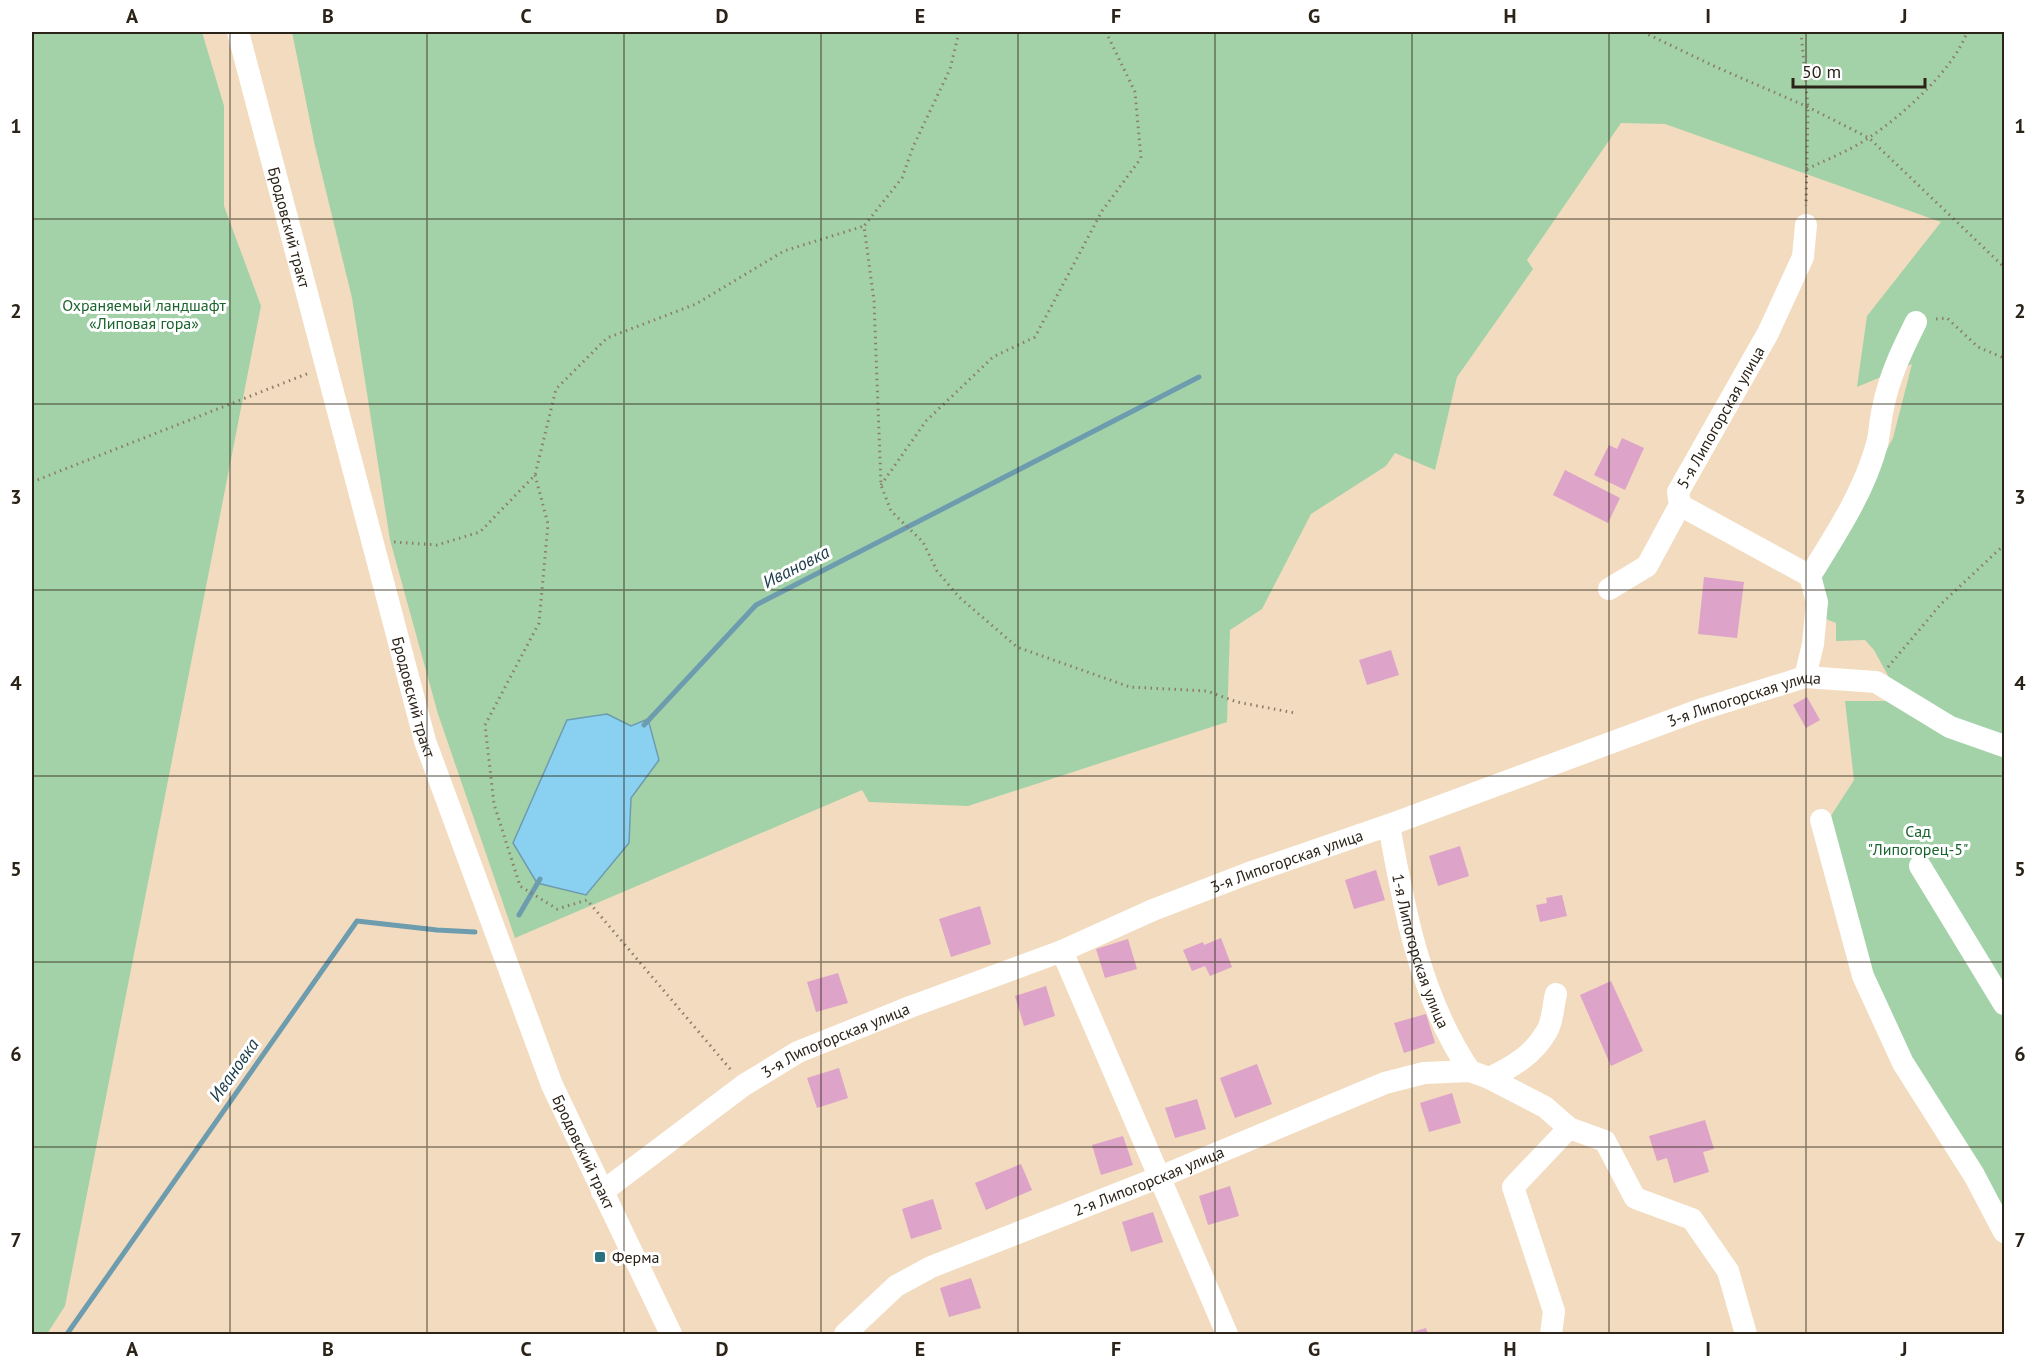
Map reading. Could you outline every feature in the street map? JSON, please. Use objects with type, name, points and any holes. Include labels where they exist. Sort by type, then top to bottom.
[{"type":"street","name":"Бродовский тракт","points":[[238,32],[425,741],[552,1085],[671,1335]]},
{"type":"street","name":"5-я Липогорская улица","points":[[1609,589],[1647,566],[1680,505],[1678,492],[1768,333],[1803,257],[1806,225]]},
{"type":"street","points":[[1810,576],[1838,531],[1862,484],[1877,444],[1883,407],[1897,358],[1916,322]]},
{"type":"street","points":[[1680,505],[1810,576],[1817,602],[1813,644],[1805,677]]},
{"type":"street","name":"3-я Липогорская улица","points":[[602,1192],[744,1085],[798,1052],[910,1007],[1062,951],[1249,873],[1389,825],[1699,710],[1805,677],[1876,682],[1950,727],[2004,746]]},
{"type":"street","points":[[1821,820],[1863,976],[1872,998],[1903,1063],[1974,1175],[2004,1232]]},
{"type":"street","name":"1-я Липогорская улица","points":[[1389,825],[1400,888],[1417,952],[1435,1006],[1457,1051],[1480,1075]]},
{"type":"street","points":[[1920,866],[2004,1004]]},
{"type":"street","points":[[1062,951],[1227,1335]]},
{"type":"street","points":[[1480,1075],[1512,1068],[1531,1052],[1548,1029],[1556,994]]},
{"type":"street","name":"2-я Липогорская улица","points":[[845,1335],[896,1286],[931,1267],[1160,1177],[1385,1083],[1424,1073],[1480,1075]]},
{"type":"street","points":[[1480,1075],[1545,1107],[1569,1128],[1605,1141],[1635,1198],[1692,1219],[1728,1271],[1746,1335]]},
{"type":"street","points":[[1552,1333],[1554,1311],[1513,1187],[1569,1128]]},
{"type":"path","points":[[744,1085],[587,900],[557,909],[520,886],[494,804],[485,725],[539,623],[549,524],[535,475],[556,389],[607,338],[696,304],[784,251],[864,226],[902,178],[913,147],[950,69],[959,32]]},
{"type":"path","points":[[881,485],[926,421],[993,357],[1035,337],[1102,211],[1141,158],[1135,92],[1106,32]]},
{"type":"path","points":[[1643,32],[1808,107],[1869,138],[2004,267]]},
{"type":"path","points":[[1801,32],[1808,107],[1806,225]]},
{"type":"path","points":[[1807,169],[1869,138],[1923,94],[1962,47],[1967,32]]},
{"type":"path","points":[[864,226],[873,301],[881,485],[891,511],[923,542],[937,571],[958,597],[1017,647],[1130,687],[1207,691],[1237,702],[1295,713]]},
{"type":"path","points":[[1916,322],[1947,318],[1978,348],[2004,358]]},
{"type":"path","points":[[32,482],[326,367]]},
{"type":"path","points":[[372,541],[437,545],[480,532],[535,475]]},
{"type":"path","points":[[1876,682],[1941,604],[2004,545]]},
{"type":"green space","name":"Охраняемый ландшафт «Липовая гора»","points":[[32,32],[202,32],[224,106],[224,206],[261,306],[65,1306],[47,1334],[32,1334]]},
{"type":"green space","name":"Сад \"Липогорец-5\"","points":[[292,32],[2004,32],[2004,1240],[1903,1063],[1823,828],[1854,780],[1845,701],[1902,701],[1874,650],[1865,640],[1836,641],[1836,623],[1826,619],[1819,563],[1858,503],[1893,438],[1912,364],[1857,387],[1867,316],[1941,222],[1665,124],[1621,123],[1527,260],[1533,269],[1457,377],[1435,470],[1395,453],[1386,466],[1311,514],[1262,609],[1230,630],[1227,722],[968,806],[869,802],[862,790],[515,938],[438,714],[390,540],[352,298],[315,146]]},
{"type":"water","points":[[607,714],[631,726],[648,719],[659,760],[631,798],[629,843],[586,895],[537,883],[513,843],[567,720]]},
{"type":"building","points":[[1622,438],[1644,448],[1625,490],[1594,475],[1609,445],[1617,449]]},
{"type":"building","points":[[1565,470],[1620,498],[1608,523],[1553,495]]},
{"type":"building","points":[[1704,577],[1744,582],[1737,638],[1698,634]]},
{"type":"building","points":[[1391,650],[1399,675],[1367,685],[1359,660]]},
{"type":"building","points":[[1807,697],[1820,720],[1806,728],[1793,705]]},
{"type":"building","points":[[1460,846],[1469,876],[1438,886],[1429,856]]},
{"type":"building","points":[[1376,870],[1385,900],[1354,909],[1345,880]]},
{"type":"building","points":[[1562,895],[1567,916],[1540,922],[1536,905],[1547,903],[1546,898]]},
{"type":"building","points":[[980,906],[991,944],[951,957],[939,919]]},
{"type":"building","points":[[1221,938],[1232,967],[1210,976],[1205,966],[1192,971],[1183,950]]},
{"type":"building","points":[[1128,939],[1137,969],[1105,978],[1096,949]]},
{"type":"building","points":[[838,973],[848,1003],[816,1012],[807,982]]},
{"type":"building","points":[[1611,981],[1643,1051],[1611,1066],[1580,995]]},
{"type":"building","points":[[1046,986],[1055,1016],[1024,1026],[1015,996]]},
{"type":"building","points":[[1426,1014],[1435,1043],[1404,1053],[1394,1023]]},
{"type":"building","points":[[1257,1064],[1272,1104],[1235,1118],[1220,1078]]},
{"type":"building","points":[[839,1068],[848,1098],[817,1108],[807,1078]]},
{"type":"building","points":[[1452,1093],[1461,1123],[1429,1132],[1420,1103]]},
{"type":"building","points":[[1197,1099],[1206,1129],[1175,1138],[1165,1108]]},
{"type":"building","points":[[1705,1120],[1714,1149],[1703,1152],[1709,1172],[1674,1183],[1667,1158],[1657,1161],[1649,1136]]},
{"type":"building","points":[[1123,1136],[1133,1165],[1101,1175],[1092,1145]]},
{"type":"building","points":[[1021,1164],[1032,1190],[986,1210],[975,1183]]},
{"type":"building","points":[[1230,1186],[1239,1216],[1208,1225],[1199,1196]]},
{"type":"building","points":[[933,1199],[942,1229],[911,1239],[902,1209]]},
{"type":"building","points":[[1153,1212],[1163,1242],[1131,1252],[1122,1222]]},
{"type":"building","points":[[971,1278],[981,1308],[949,1317],[940,1288]]},
{"type":"building","points":[[1426,1328],[1428,1334],[1405,1334]]},
{"type":"waterway","name":"Ивановка","points":[[644,725],[756,605],[1199,377]]},
{"type":"waterway","name":"Ивановка","points":[[519,915],[540,879]]},
{"type":"waterway","name":"Ивановка","points":[[67,1334],[357,921],[475,932]]},
{"type":"place","name":"Ферма","points":[[600,1257]]}]
